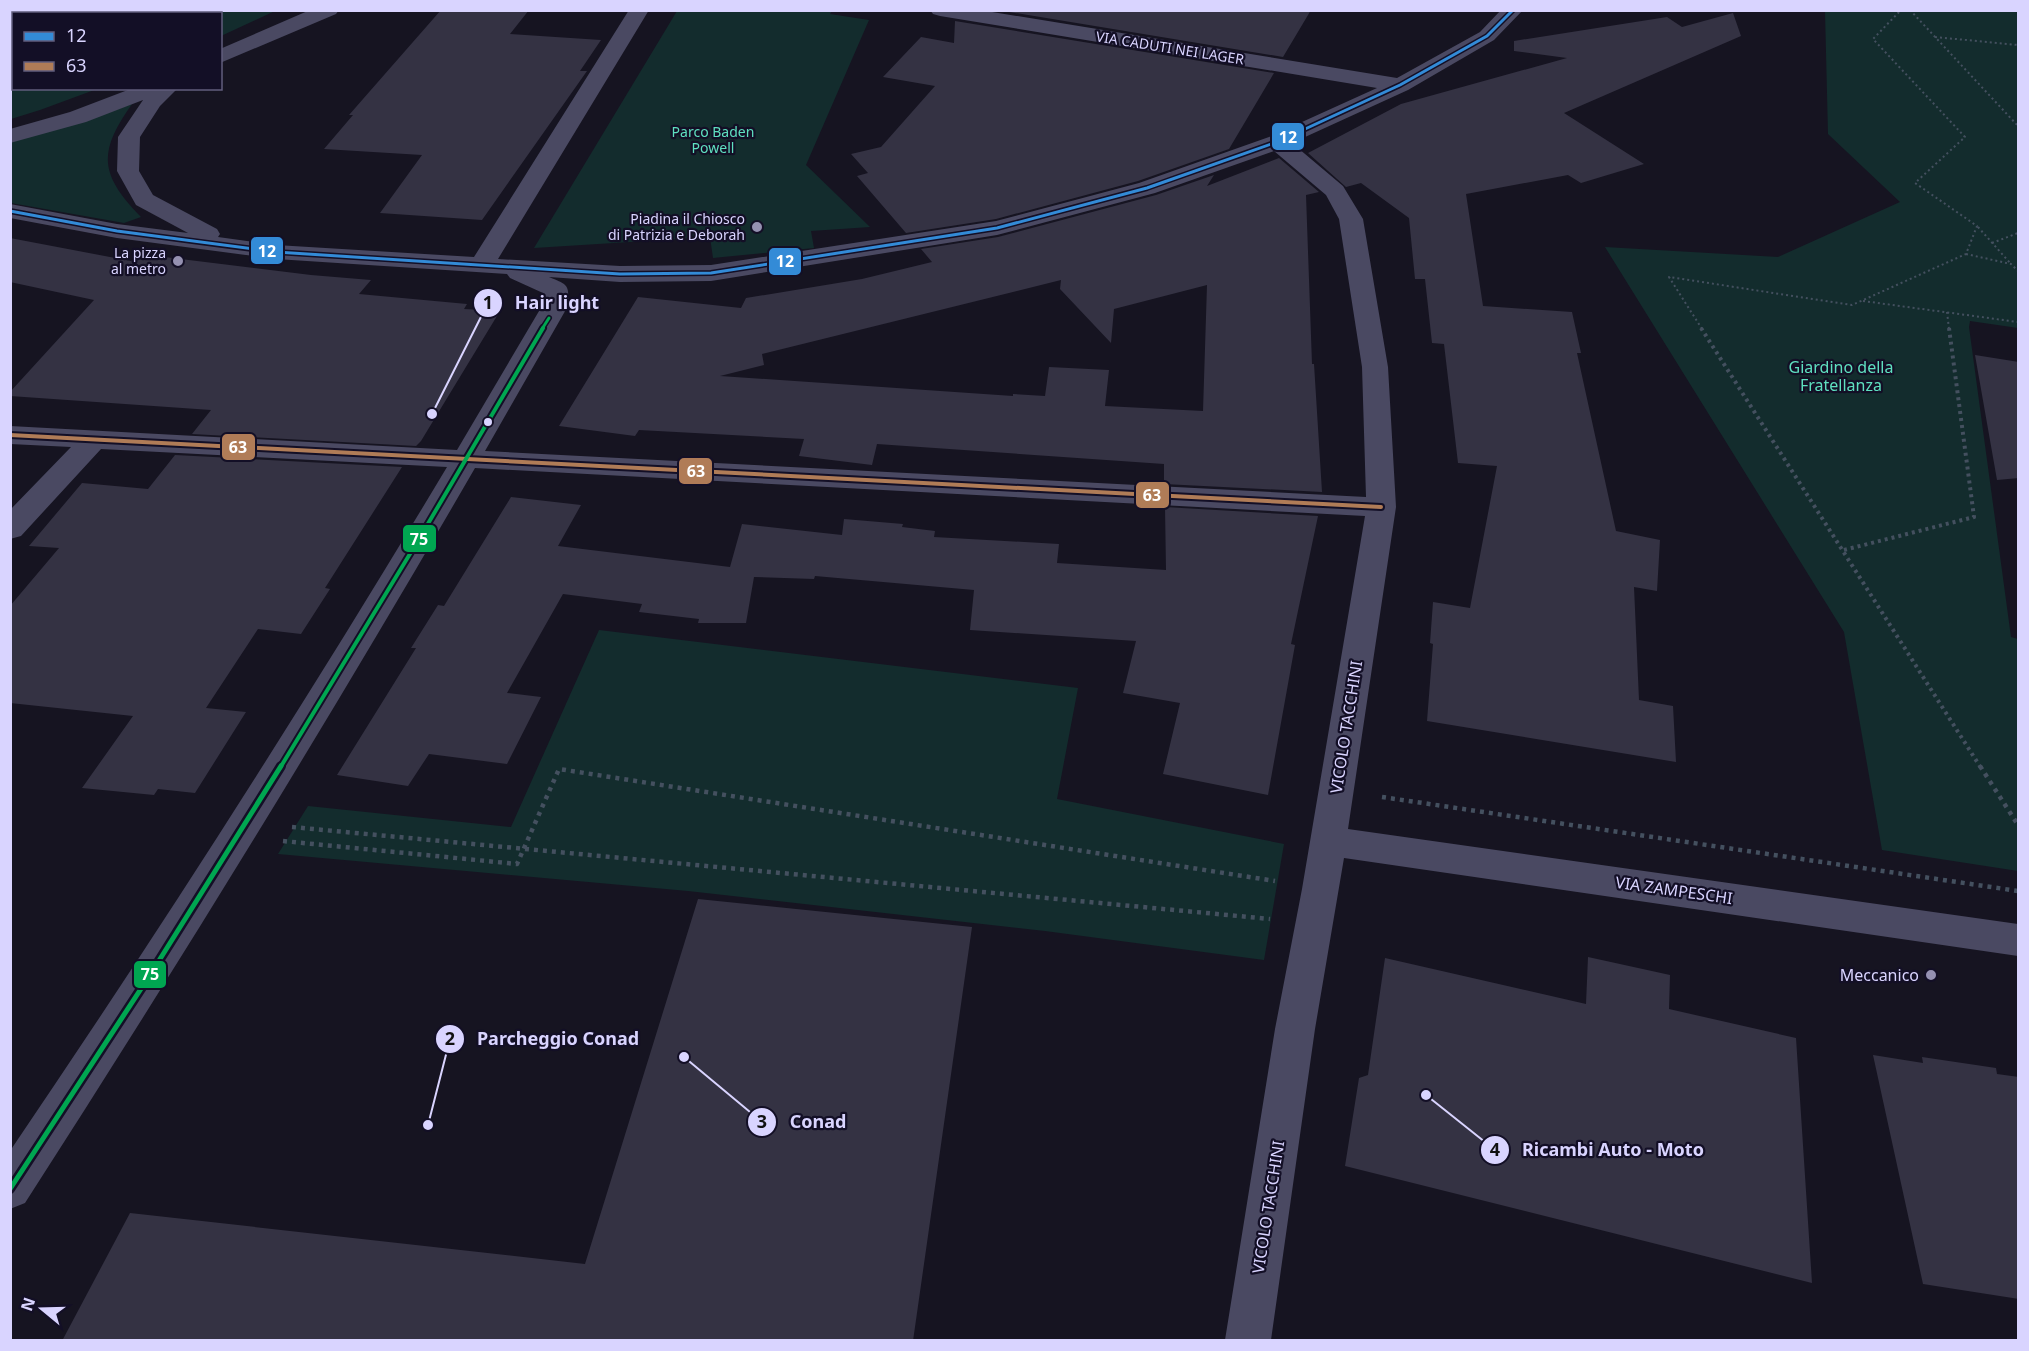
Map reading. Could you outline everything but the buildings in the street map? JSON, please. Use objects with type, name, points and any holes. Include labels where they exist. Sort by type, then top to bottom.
[{"type":"street","points":[[222,56],[314,10]]},
{"type":"street","points":[[277,30],[329,10]]},
{"type":"street","points":[[490,266],[639,10]]},
{"type":"street","name":"VIA CADUTI NEI LAGER","points":[[940,10],[1400,86]]},
{"type":"street","points":[[10,211],[117,231],[276,252],[620,274],[711,273],[997,228],[1147,188],[1276,142],[1400,86],[1487,36],[1513,10]]},
{"type":"street","points":[[10,136],[78,117],[149,90]]},
{"type":"street","points":[[166,90],[152,102],[129,137],[128,171],[144,200],[191,227],[237,247]]},
{"type":"street","name":"VICOLO TACCHINI","points":[[1248,1341],[1295,1029],[1329,841],[1381,507],[1376,368],[1351,219],[1335,190],[1276,142]]},
{"type":"street","points":[[10,1190],[247,822],[468,458],[555,306],[556,289],[490,266]]},
{"type":"street","points":[[10,435],[1381,507]]},
{"type":"street","points":[[10,529],[94,439]]},
{"type":"street","name":"VIA ZAMPESCHI","points":[[1329,841],[2019,940]]},
{"type":"path","points":[[1901,10],[1873,39],[1965,137],[1915,183],[1977,226],[2019,271]]},
{"type":"path","points":[[1910,10],[2019,126]]},
{"type":"path","points":[[1934,37],[2019,45]]},
{"type":"path","points":[[1966,254],[1977,226]]},
{"type":"path","points":[[1992,243],[2019,233]]},
{"type":"path","points":[[2011,264],[1966,254],[1852,305],[1669,278],[2019,825]]},
{"type":"path","points":[[1862,301],[2019,322]]},
{"type":"path","points":[[1844,550],[1974,516],[1947,312]]},
{"type":"path","points":[[277,841],[517,864],[559,769],[1276,881]]},
{"type":"path","points":[[1382,797],[2019,891]]},
{"type":"path","points":[[247,822],[1315,923]]},
{"type":"green space","points":[[93,10],[275,11],[222,36],[222,12],[90,12]]},
{"type":"green space","name":"Parco Baden Powell","points":[[677,11],[832,11],[830,14],[869,20],[806,165],[870,227],[811,231],[814,248],[713,258],[710,237],[534,248]]},
{"type":"green space","name":"Giardino della Fratellanza","points":[[1825,11],[2018,11],[2018,328],[1970,321],[1969,327],[2011,637],[2018,639],[2018,871],[1882,850],[1844,632],[1605,247],[1778,257],[1900,202],[1828,134]]},
{"type":"green space","points":[[12,56],[12,90],[94,90],[11,119],[10,57]]},
{"type":"green space","points":[[132,104],[113,136],[108,163],[117,189],[141,217],[124,223],[11,203],[10,141],[84,121]]},
{"type":"green space","points":[[599,630],[1078,688],[1057,799],[1284,844],[1264,960],[1045,931],[688,891],[278,854],[308,806],[511,827]]},
{"type":"transit line","name":"12","points":[[10,211],[117,231],[276,252],[620,274],[711,273],[997,228],[1147,188],[1277,142],[1400,85],[1487,36],[1513,10]]},
{"type":"transit line","name":"75","points":[[10,1189],[219,867],[353,649],[549,318]]},
{"type":"transit line","name":"63","points":[[10,435],[1381,507]]},
{"type":"place","name":"Piadina il Chiosco di Patrizia e Deborah","points":[[757,227]]},
{"type":"place","name":"La pizza al metro","points":[[178,261]]},
{"type":"place","name":"Hair light","points":[[432,414]]},
{"type":"place","name":"Meccanico","points":[[1931,975]]},
{"type":"place","name":"Conad","points":[[684,1057]]},
{"type":"place","name":"Ricambi Auto - Moto","points":[[1426,1095]]},
{"type":"place","name":"Parcheggio Conad","points":[[428,1125]]}]
